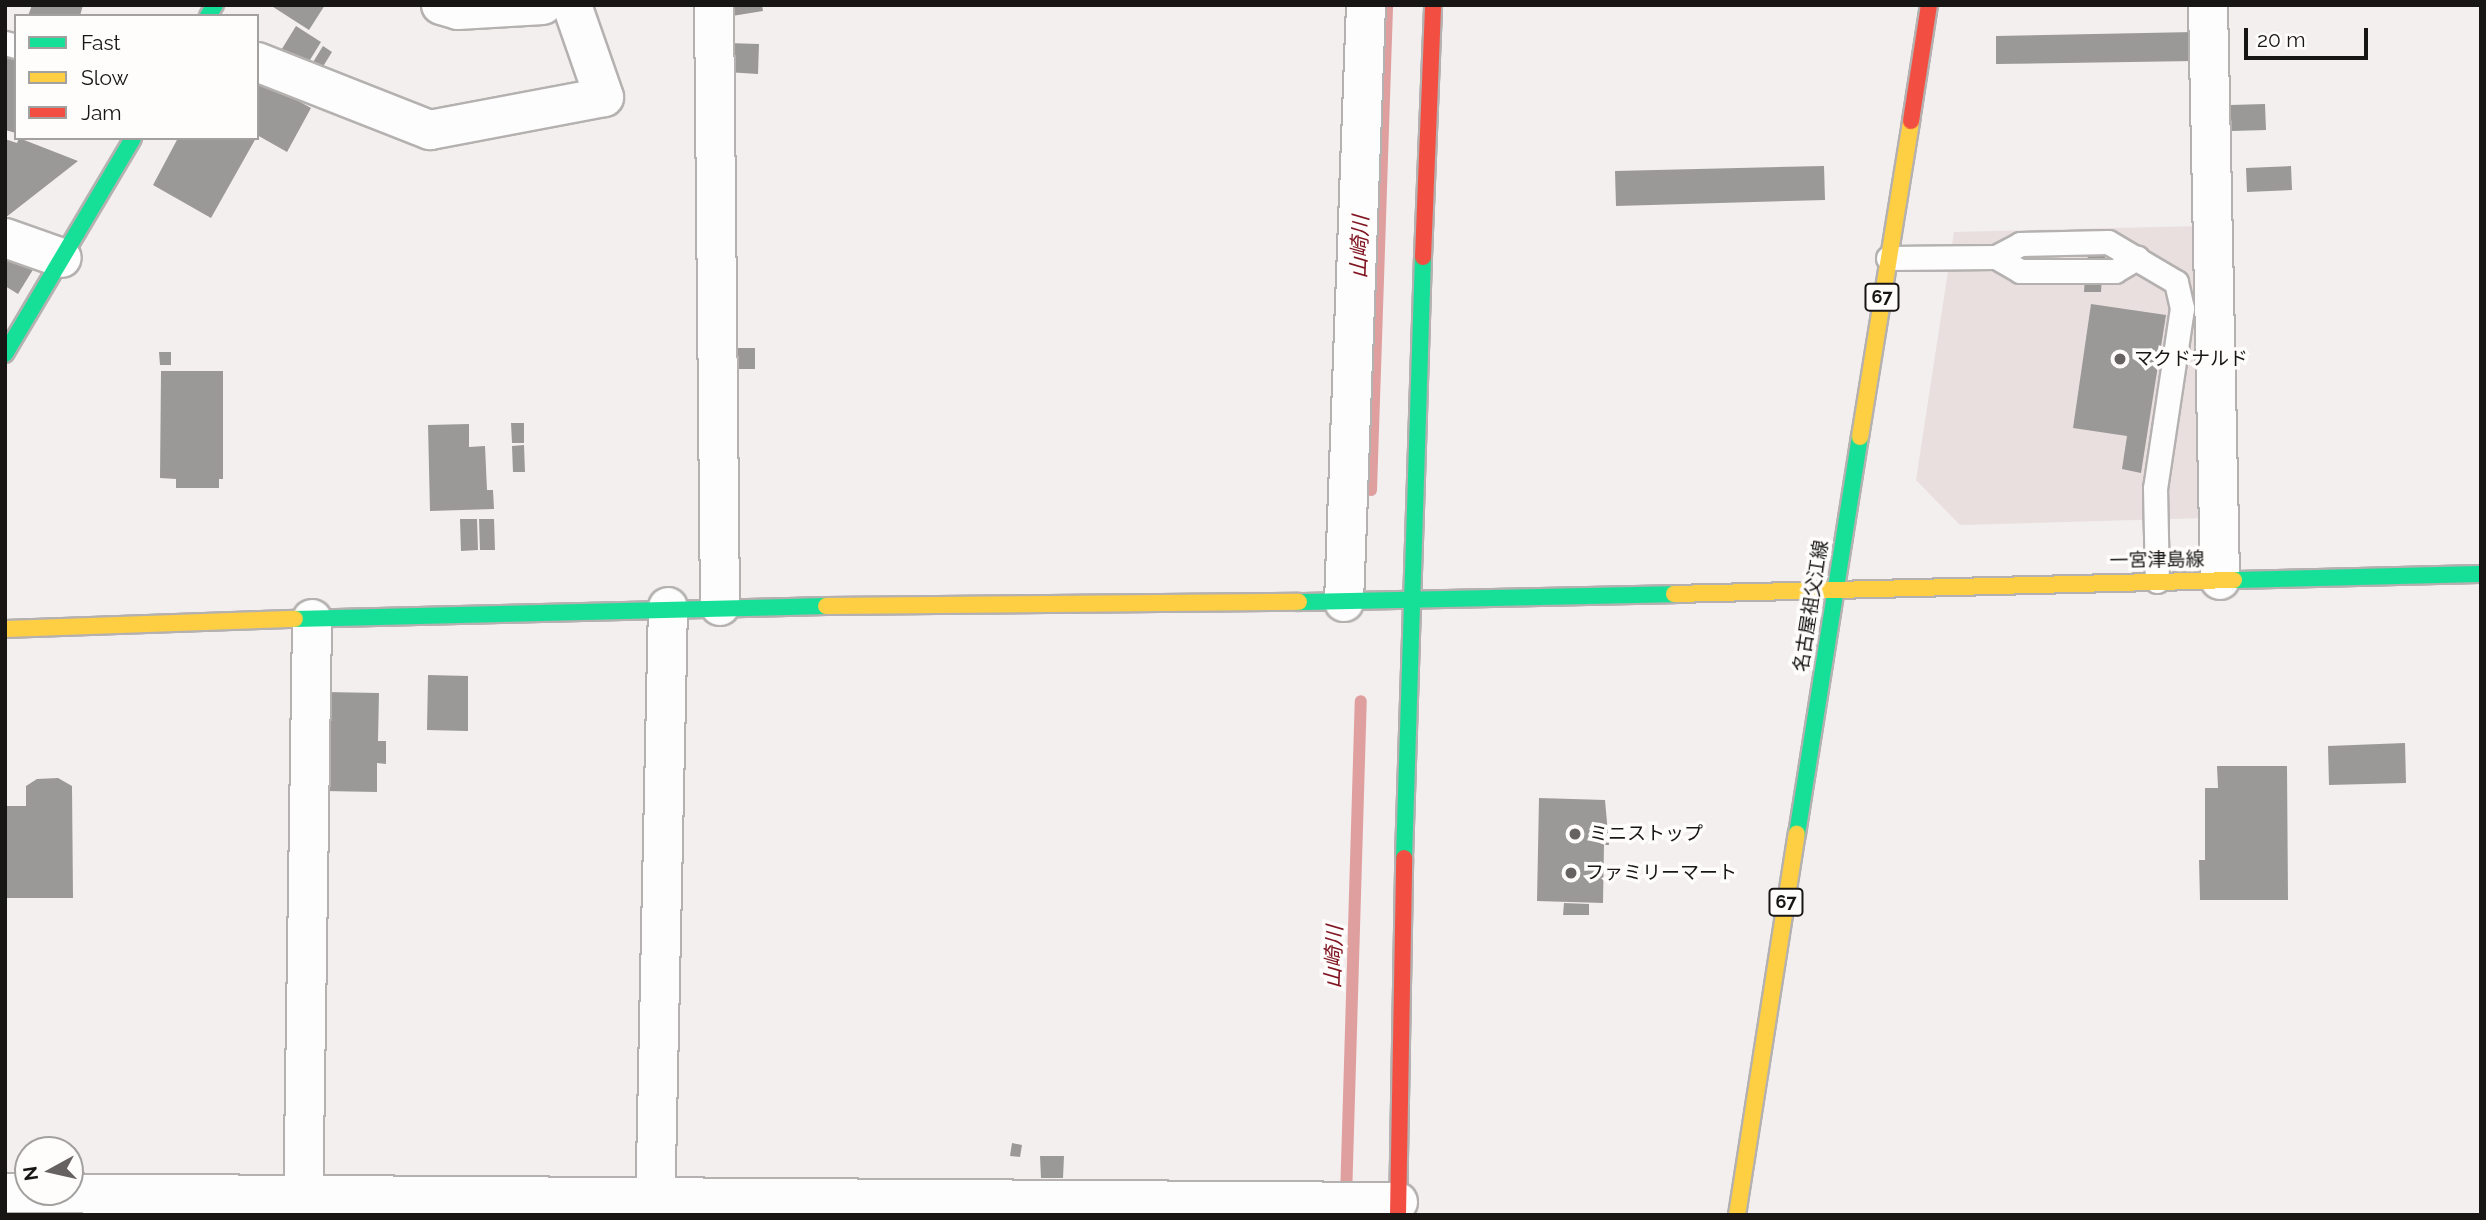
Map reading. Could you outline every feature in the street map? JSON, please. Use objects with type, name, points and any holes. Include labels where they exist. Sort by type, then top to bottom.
[{"type":"street","points":[[441,5],[457,10],[543,5]]},
{"type":"street","points":[[259,63],[430,130],[604,97],[572,5]]},
{"type":"street","points":[[713,5],[720,606]]},
{"type":"street","points":[[1344,602],[1366,5]]},
{"type":"street","points":[[5,1193],[303,1205],[1353,1206],[1409,599],[1433,5]]},
{"type":"street","name":"名古屋祖父江線","points":[[1737,1215],[1929,5]]},
{"type":"street","points":[[2208,5],[2220,580]]},
{"type":"street","points":[[5,354],[133,140]]},
{"type":"street","points":[[5,238],[62,258]]},
{"type":"street","name":"一宮津島線","points":[[5,629],[668,607],[1344,602],[2481,574]]},
{"type":"street","points":[[655,1206],[668,607]]},
{"type":"street","points":[[303,1205],[312,619]]},
{"type":"lane","points":[[1888,258],[1996,257],[2020,271],[2115,271],[2137,258],[2176,282],[2182,307],[2155,488],[2157,581]]},
{"type":"shaded area","points":[[2200,226],[2205,518],[1960,525],[1916,480],[1954,232]]},
{"type":"building","points":[[32,5],[83,5],[81,14],[29,14]]},
{"type":"building","points":[[270,5],[325,5],[309,30]]},
{"type":"building","points":[[730,5],[762,5],[763,11],[732,16]]},
{"type":"building","points":[[296,26],[321,42],[305,68],[280,52]]},
{"type":"building","points":[[2194,32],[2195,61],[1996,64],[1996,36]]},
{"type":"building","points":[[727,43],[759,44],[758,74],[726,72]]},
{"type":"building","points":[[323,46],[332,52],[319,73],[310,67]]},
{"type":"building","points":[[5,55],[14,55],[14,132],[5,130]]},
{"type":"building","points":[[259,79],[311,108],[287,152],[259,136]]},
{"type":"building","points":[[2265,104],[2266,130],[2232,131],[2230,105]]},
{"type":"building","points":[[5,139],[17,143],[18,140],[24,140],[78,161],[5,218]]},
{"type":"building","points":[[177,140],[255,140],[211,218],[153,185]]},
{"type":"building","points":[[1824,166],[1825,200],[1616,206],[1615,171]]},
{"type":"building","points":[[2291,166],[2292,190],[2247,192],[2246,168]]},
{"type":"building","points":[[2087,246],[2105,246],[2105,262],[2088,262]]},
{"type":"building","points":[[5,251],[34,268],[18,294],[5,286]]},
{"type":"building","points":[[2085,275],[2102,276],[2101,292],[2084,292]]},
{"type":"building","points":[[2091,304],[2166,315],[2141,473],[2122,469],[2127,436],[2073,428]]},
{"type":"building","points":[[727,348],[755,348],[755,369],[727,369]]},
{"type":"building","points":[[159,352],[171,352],[171,365],[160,365]]},
{"type":"building","points":[[161,371],[223,371],[223,479],[219,479],[219,488],[176,488],[176,479],[160,478]]},
{"type":"building","points":[[511,423],[524,423],[524,443],[512,443]]},
{"type":"building","points":[[469,424],[469,447],[485,446],[487,490],[493,490],[494,509],[430,511],[428,425]]},
{"type":"building","points":[[524,445],[525,472],[513,472],[512,446]]},
{"type":"building","points":[[460,519],[477,519],[478,550],[461,551]]},
{"type":"building","points":[[479,519],[494,519],[495,550],[480,550]]},
{"type":"building","points":[[428,675],[468,676],[468,731],[427,730]]},
{"type":"building","points":[[325,692],[379,693],[378,741],[386,741],[386,764],[377,763],[377,792],[324,791]]},
{"type":"building","points":[[2405,743],[2406,783],[2329,785],[2328,746]]},
{"type":"building","points":[[2217,766],[2287,766],[2288,900],[2200,900],[2199,860],[2205,860],[2205,788],[2218,788]]},
{"type":"building","points":[[58,778],[72,786],[73,898],[5,898],[5,806],[26,806],[26,786],[37,779]]},
{"type":"building","name":"ファミリーマート","points":[[1539,798],[1605,800],[1609,845],[1604,845],[1603,903],[1537,901]]},
{"type":"building","points":[[1564,903],[1589,904],[1589,915],[1563,915]]},
{"type":"building","points":[[1012,1143],[1022,1145],[1020,1157],[1010,1156]]},
{"type":"building","points":[[1040,1156],[1064,1156],[1063,1178],[1041,1178]]},
{"type":"waterway","name":"山崎川","points":[[1371,490],[1387,5]]},
{"type":"waterway","name":"山崎川","points":[[1346,1198],[1361,701]]},
{"type":"traffic: fast","points":[[209,14],[215,5]]},
{"type":"traffic: fast","points":[[5,354],[132,140]]},
{"type":"traffic: fast","points":[[1404,858],[1423,257]]},
{"type":"traffic: fast","points":[[1797,834],[1860,437]]},
{"type":"traffic: fast","points":[[2234,580],[2481,574]]},
{"type":"traffic: fast","points":[[1299,602],[1674,594]]},
{"type":"traffic: fast","points":[[295,619],[826,606]]},
{"type":"traffic: slow","points":[[1860,437],[1911,121]]},
{"type":"traffic: slow","points":[[1674,594],[2234,580]]},
{"type":"traffic: slow","points":[[826,606],[1299,602]]},
{"type":"traffic: slow","points":[[5,629],[295,619]]},
{"type":"traffic: slow","points":[[1737,1215],[1797,834]]},
{"type":"traffic: jam","points":[[1423,257],[1433,5]]},
{"type":"traffic: jam","points":[[1911,121],[1929,5]]},
{"type":"traffic: jam","points":[[1398,1215],[1404,858]]},
{"type":"place","name":"マクドナルド","points":[[2120,359]]},
{"type":"place","name":"ミニストップ","points":[[1575,834]]},
{"type":"place","name":"ファミリーマート","points":[[1571,873]]}]
